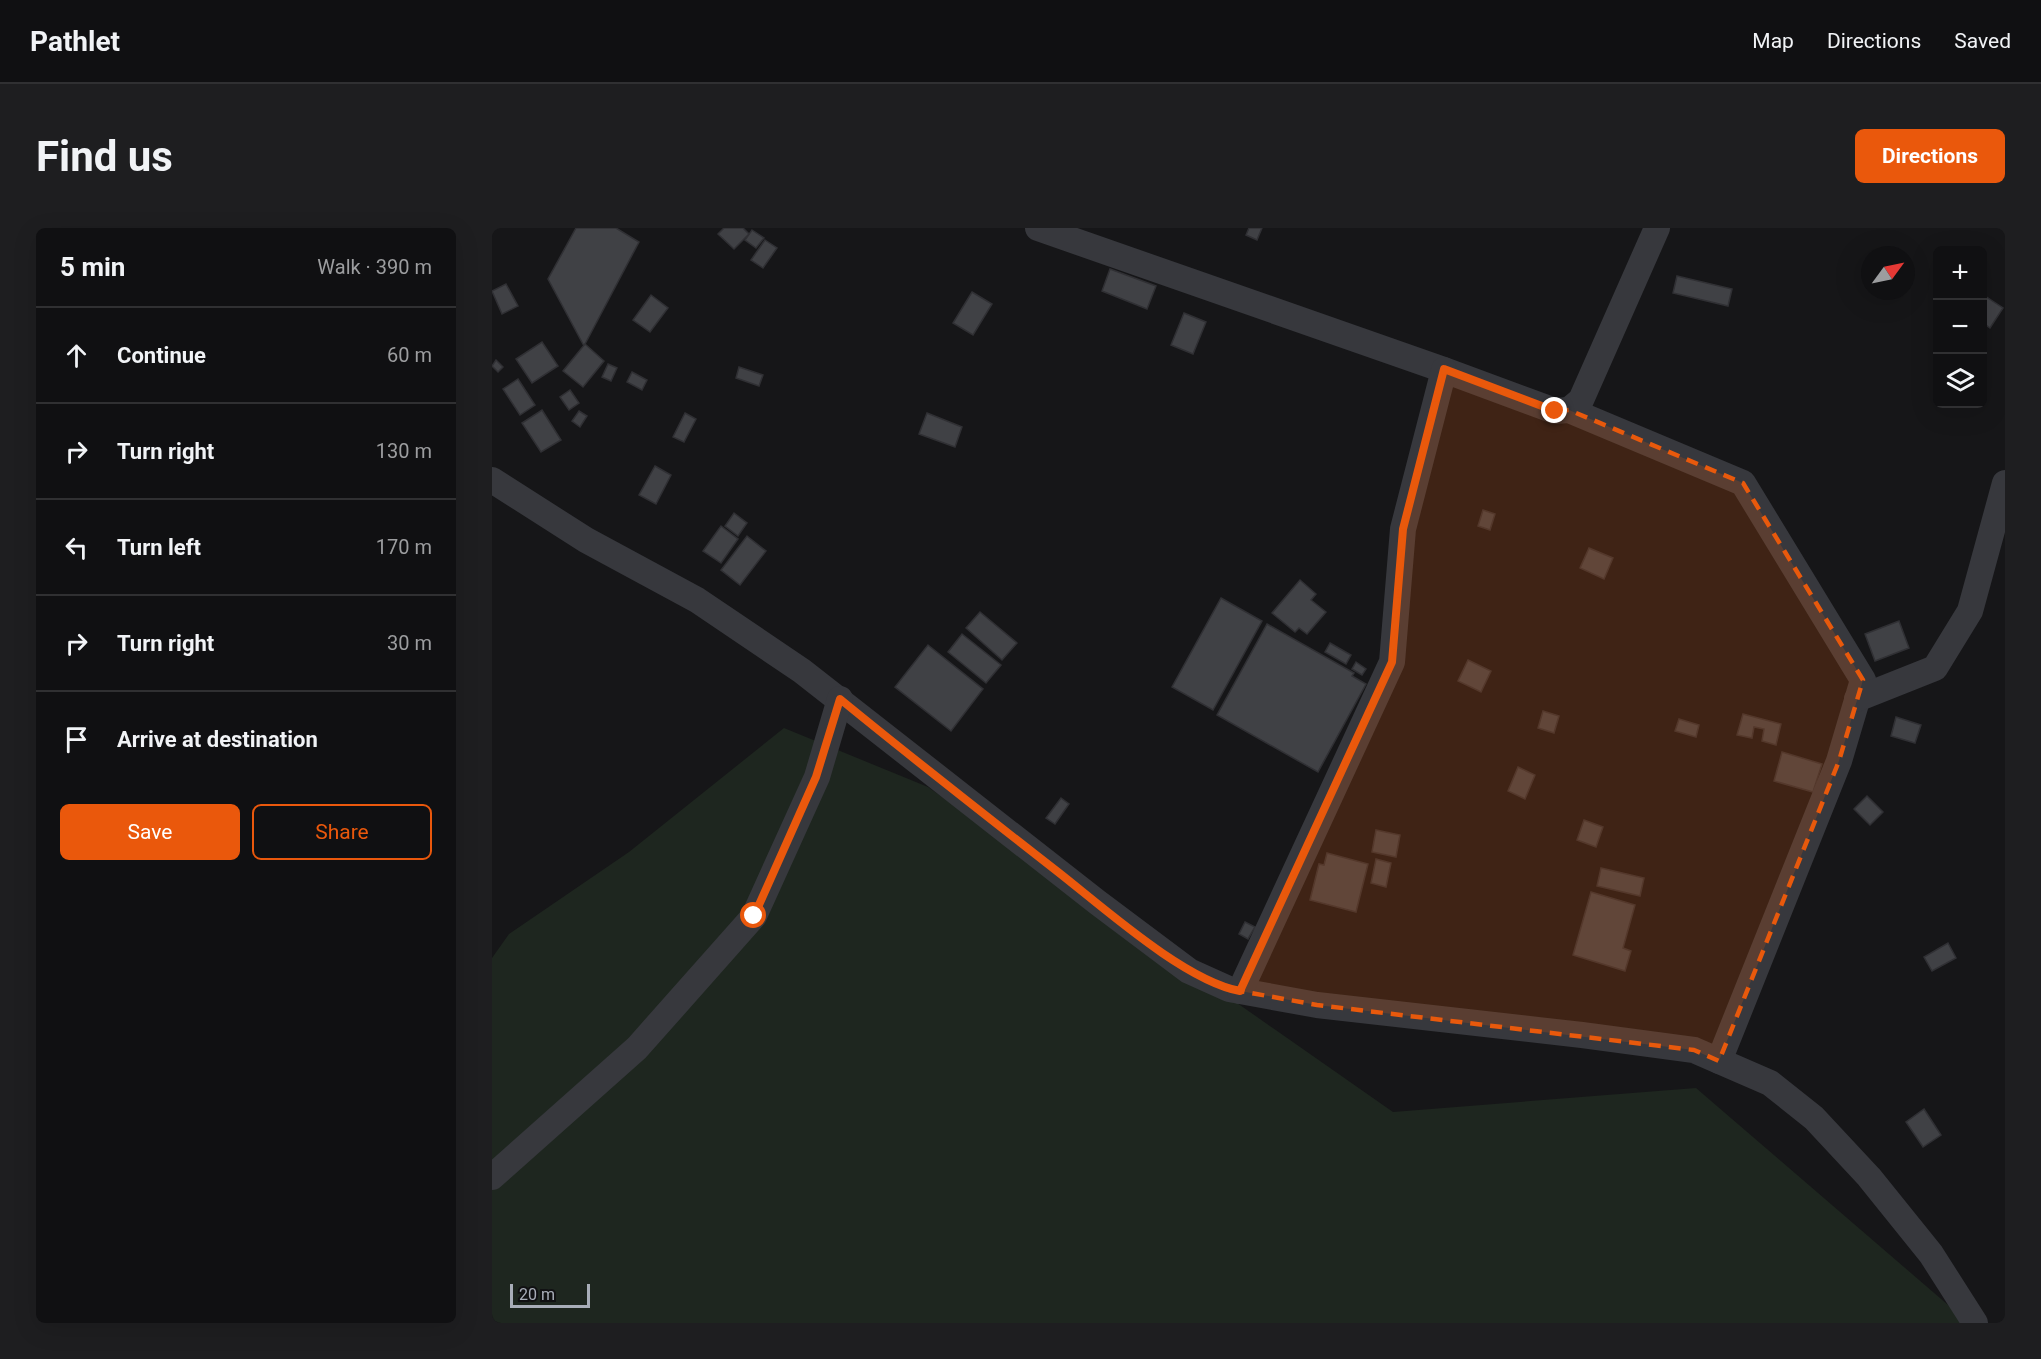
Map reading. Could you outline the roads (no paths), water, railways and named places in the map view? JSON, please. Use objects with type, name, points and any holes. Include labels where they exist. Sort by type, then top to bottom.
[{"type":"street","points":[[1038,228],[1444,369],[1555,411],[1569,410],[1743,483],[1863,680],[1839,761],[1719,1061]]},
{"type":"street","points":[[1569,410],[1581,400],[1657,228]]},
{"type":"street","points":[[1240,991],[1392,662],[1403,529],[1444,369]]},
{"type":"street","points":[[492,480],[586,540],[697,600],[840,699],[1097,902],[1189,971],[1229,989],[1317,1005],[1694,1050],[1770,1083],[1814,1119],[1869,1177],[1930,1254],[1975,1323]]},
{"type":"street","points":[[1857,699],[1935,668],[1971,611],[2005,483]]},
{"type":"street","points":[[492,1177],[637,1048],[754,916],[816,777],[840,699]]}]
